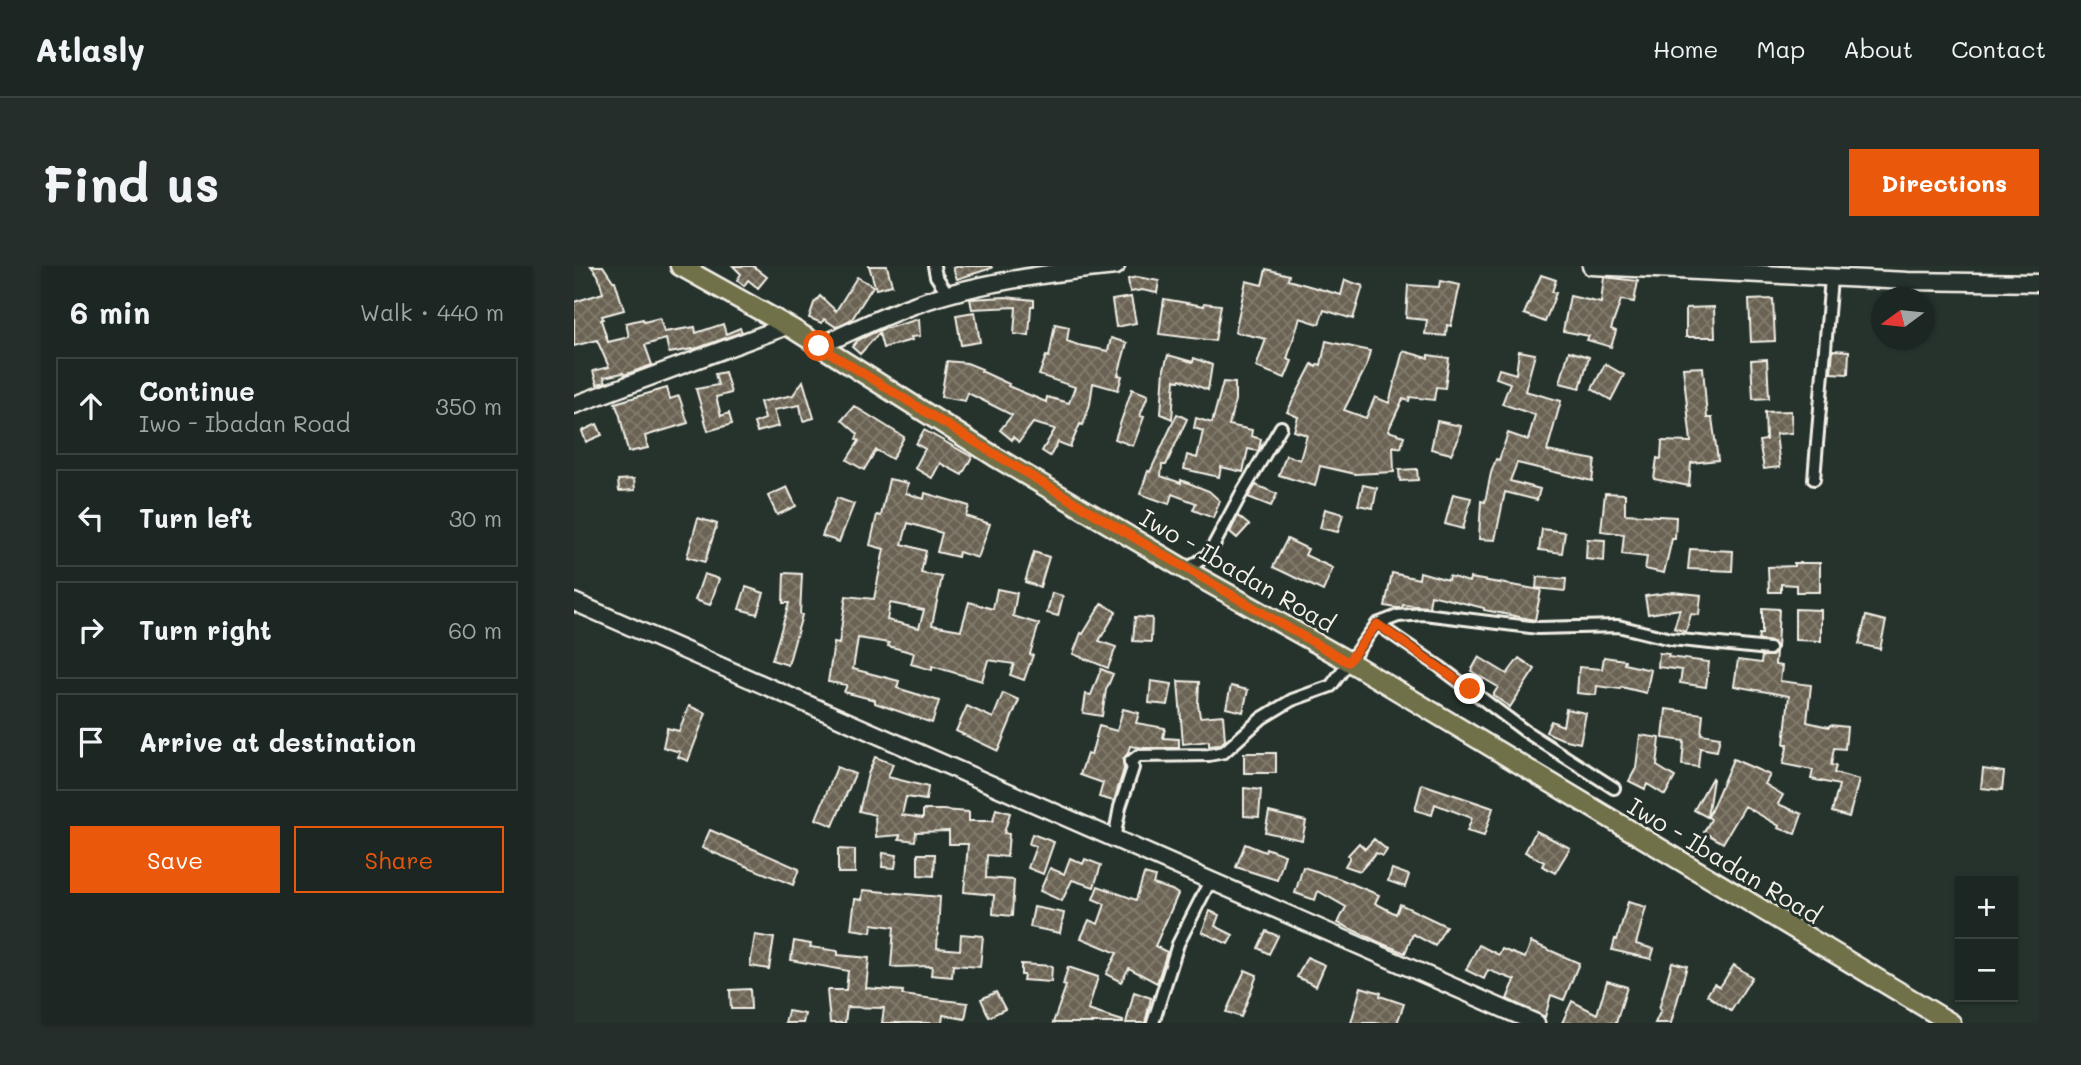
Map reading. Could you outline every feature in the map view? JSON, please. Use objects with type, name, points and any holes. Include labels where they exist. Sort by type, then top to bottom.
[{"type":"main road","name":"Iwo - Ibadan Road","points":[[680,266],[787,326],[995,456],[1186,570],[1348,662],[1951,1023]]},
{"type":"street","points":[[934,266],[936,276],[948,294]]},
{"type":"street","points":[[819,346],[915,304],[948,294],[1042,271],[1116,266]]},
{"type":"street","points":[[1591,266],[1755,270],[1831,278],[2039,283]]},
{"type":"street","points":[[1814,479],[1831,278]]},
{"type":"street","points":[[574,405],[787,326]]},
{"type":"street","points":[[1186,570],[1209,554],[1281,427]]},
{"type":"street","points":[[574,602],[1536,1023]]},
{"type":"street","points":[[1114,839],[1120,807],[1133,768],[1130,762],[1138,757],[1209,755],[1224,752],[1262,718],[1292,700],[1331,686],[1377,624],[1398,616],[1424,614],[1538,628],[1618,626],[1671,639],[1769,649]]},
{"type":"street","points":[[1377,624],[1525,731],[1614,788]]},
{"type":"street","points":[[1153,1023],[1178,944],[1210,881]]},
{"type":"building","points":[[591,266],[603,266],[615,281],[624,310],[602,316],[608,342],[629,337],[626,323],[643,319],[644,322],[660,318],[664,332],[695,327],[696,333],[723,324],[726,334],[740,328],[742,332],[698,348],[669,353],[666,339],[645,345],[652,365],[624,375],[604,377],[606,382],[597,384],[593,371],[609,367],[597,340],[574,346],[574,302],[603,293],[598,275]]},
{"type":"building","points":[[733,266],[753,266],[767,277],[758,288],[748,280],[744,286],[737,280],[741,274]]},
{"type":"building","points":[[869,266],[887,266],[892,285],[876,289]]},
{"type":"building","points":[[953,268],[992,268],[957,279]]},
{"type":"building","points":[[1266,269],[1289,275],[1288,280],[1341,295],[1345,280],[1363,286],[1353,319],[1324,310],[1319,324],[1300,318],[1287,359],[1292,361],[1285,378],[1256,367],[1266,339],[1235,332],[1246,281],[1262,285]]},
{"type":"building","points":[[1541,275],[1556,280],[1552,292],[1556,293],[1545,322],[1524,314]]},
{"type":"building","points":[[857,277],[873,286],[852,319],[836,327],[824,319],[822,323],[809,318],[814,303],[820,296],[836,311]]},
{"type":"building","points":[[1137,277],[1159,281],[1157,293],[1142,290],[1130,292],[1128,279]]},
{"type":"building","points":[[1604,277],[1638,281],[1634,302],[1621,300],[1611,329],[1616,331],[1611,347],[1587,340],[1589,336],[1563,331],[1570,296],[1601,303]]},
{"type":"building","points":[[1440,281],[1460,285],[1451,326],[1447,325],[1446,336],[1425,334],[1427,320],[1406,318],[1408,285],[1439,287]]},
{"type":"building","points":[[1006,297],[1034,300],[1034,306],[1031,306],[1029,336],[1014,334],[1016,307],[972,309],[970,299]]},
{"type":"building","points":[[1131,297],[1136,323],[1116,327],[1112,300]]},
{"type":"building","points":[[1164,299],[1204,306],[1204,303],[1221,305],[1215,341],[1159,334]]},
{"type":"building","points":[[1773,299],[1775,341],[1751,342],[1749,300]]},
{"type":"building","points":[[1714,307],[1715,337],[1686,337],[1686,308]]},
{"type":"building","points":[[975,312],[980,342],[961,345],[956,315]]},
{"type":"building","points":[[919,319],[920,336],[911,337],[912,340],[883,348],[879,333],[860,354],[852,347],[858,340],[877,331]]},
{"type":"building","points":[[1055,324],[1069,327],[1067,341],[1078,345],[1108,351],[1111,338],[1127,343],[1118,375],[1122,376],[1118,390],[1093,383],[1083,425],[1080,424],[1070,447],[1058,442],[1050,456],[1042,451],[1055,429],[1033,423],[1019,442],[1000,430],[1012,415],[968,393],[965,401],[941,397],[947,361],[967,363],[982,369],[981,371],[1009,384],[1008,386],[1046,402],[1047,397],[1069,403],[1075,387],[1039,375],[1046,356],[1049,357]]},
{"type":"building","points":[[1326,341],[1370,351],[1366,367],[1344,410],[1366,418],[1375,397],[1389,403],[1403,351],[1428,358],[1428,355],[1449,358],[1445,388],[1436,387],[1434,400],[1410,397],[1409,401],[1403,399],[1388,431],[1404,436],[1401,448],[1393,446],[1394,472],[1355,474],[1320,466],[1315,486],[1279,475],[1286,455],[1300,460],[1307,435],[1294,431],[1298,417],[1287,412],[1312,364],[1316,367],[1321,365]]},
{"type":"building","points":[[1833,350],[1849,351],[1848,374],[1831,373]]},
{"type":"building","points":[[1519,351],[1535,354],[1525,391],[1561,401],[1547,451],[1595,460],[1592,481],[1517,463],[1510,481],[1540,489],[1537,500],[1505,492],[1495,540],[1479,539],[1481,501],[1485,502],[1496,459],[1499,460],[1508,433],[1528,440],[1535,415],[1502,404],[1510,383],[1496,378],[1499,369],[1516,374]]},
{"type":"building","points":[[1569,351],[1589,357],[1580,388],[1560,383]]},
{"type":"building","points":[[1168,355],[1193,362],[1194,358],[1212,365],[1208,390],[1180,379],[1175,380],[1172,419],[1161,414],[1164,369]]},
{"type":"building","points":[[1767,359],[1769,398],[1753,399],[1751,360]]},
{"type":"building","points":[[1605,364],[1624,375],[1611,400],[1592,389]]},
{"type":"building","points":[[1703,367],[1707,418],[1712,418],[1718,460],[1691,463],[1689,486],[1654,479],[1657,458],[1661,459],[1662,441],[1691,442],[1683,368]]},
{"type":"building","points":[[725,372],[731,393],[716,397],[721,416],[729,413],[732,424],[708,431],[696,389],[718,385],[715,374]]},
{"type":"building","points":[[803,381],[814,418],[803,421],[800,405],[774,410],[779,426],[757,432],[754,423],[765,419],[760,402],[793,395]]},
{"type":"building","points":[[1223,382],[1235,383],[1235,400],[1229,425],[1252,430],[1251,436],[1261,439],[1259,449],[1248,449],[1243,472],[1221,467],[1219,477],[1184,469],[1187,455],[1197,458],[1203,431],[1194,428],[1196,418],[1212,423]]},
{"type":"building","points":[[667,388],[670,399],[679,396],[688,423],[645,436],[648,448],[628,452],[615,403]]},
{"type":"building","points":[[1132,389],[1148,395],[1140,416],[1144,417],[1133,446],[1115,439]]},
{"type":"building","points":[[854,406],[904,437],[892,459],[876,450],[864,470],[847,460],[859,441],[856,439],[858,434],[842,420]]},
{"type":"building","points":[[1791,411],[1792,433],[1776,434],[1780,467],[1764,469],[1759,441],[1766,440],[1765,412]]},
{"type":"building","points":[[1177,414],[1187,419],[1166,465],[1162,465],[1161,476],[1181,483],[1181,480],[1209,491],[1220,501],[1213,518],[1193,510],[1196,503],[1172,494],[1169,504],[1140,494],[1148,471],[1150,472]]},
{"type":"building","points":[[1437,421],[1461,426],[1451,454],[1431,449]]},
{"type":"building","points":[[597,424],[602,435],[586,442],[582,431]]},
{"type":"building","points":[[924,430],[972,457],[962,475],[940,463],[932,478],[915,468],[925,449],[916,444]]},
{"type":"building","points":[[1417,469],[1418,480],[1400,481],[1399,470]]},
{"type":"building","points":[[634,479],[635,490],[619,491],[618,480]]},
{"type":"building","points":[[889,479],[908,483],[906,493],[924,499],[925,493],[969,506],[966,516],[990,524],[978,558],[959,552],[958,557],[937,552],[942,533],[908,523],[902,544],[926,551],[921,573],[942,577],[932,625],[961,630],[969,602],[993,609],[997,589],[1017,593],[1013,616],[1039,624],[1030,654],[1033,655],[1024,680],[1010,675],[1014,664],[988,660],[982,681],[932,666],[932,670],[911,664],[914,653],[888,646],[889,643],[858,638],[853,669],[899,681],[897,688],[939,701],[932,723],[875,703],[875,700],[844,692],[847,685],[828,682],[834,643],[839,644],[846,596],[874,599],[884,549],[870,545],[877,515],[881,516]],"holes":[[[890,603],[924,610],[919,628],[887,620]]]},
{"type":"building","points":[[1256,485],[1277,494],[1271,506],[1248,497]]},
{"type":"building","points":[[1363,485],[1377,488],[1373,508],[1358,505]]},
{"type":"building","points":[[787,487],[796,506],[777,515],[768,496]]},
{"type":"building","points":[[1605,493],[1625,494],[1625,514],[1676,517],[1675,539],[1672,539],[1664,573],[1645,569],[1647,557],[1622,554],[1624,534],[1601,531]]},
{"type":"building","points":[[1453,494],[1471,498],[1463,529],[1445,524]]},
{"type":"building","points":[[837,498],[854,504],[839,542],[822,536]]},
{"type":"building","points":[[1325,509],[1343,514],[1338,532],[1320,528]]},
{"type":"building","points":[[1238,516],[1249,525],[1237,538],[1230,532]]},
{"type":"building","points":[[698,518],[717,524],[705,562],[687,557]]},
{"type":"building","points":[[1542,529],[1565,532],[1562,553],[1539,550]]},
{"type":"building","points":[[1287,539],[1308,549],[1305,555],[1333,568],[1323,591],[1273,567]]},
{"type":"building","points":[[1587,539],[1605,540],[1604,561],[1586,559]]},
{"type":"building","points":[[1690,549],[1733,551],[1732,571],[1688,569]]},
{"type":"building","points":[[1034,552],[1049,557],[1040,587],[1025,582]]},
{"type":"building","points":[[1794,563],[1820,563],[1820,592],[1796,592],[1796,585],[1781,584],[1781,592],[1769,592],[1768,567],[1794,566]]},
{"type":"building","points":[[1420,572],[1448,580],[1449,576],[1469,582],[1470,578],[1541,590],[1535,620],[1484,610],[1431,595],[1429,607],[1385,606],[1392,573],[1419,579]]},
{"type":"building","points":[[784,573],[802,574],[802,615],[788,665],[772,660],[789,603],[783,603]]},
{"type":"building","points":[[704,574],[719,579],[710,605],[695,600]]},
{"type":"building","points":[[1537,577],[1566,579],[1565,591],[1536,588]]},
{"type":"building","points":[[746,587],[764,593],[757,614],[739,609]]},
{"type":"building","points":[[1673,592],[1701,595],[1699,615],[1691,614],[1686,632],[1674,628],[1680,609],[1648,614],[1645,596]]},
{"type":"building","points":[[1052,593],[1063,596],[1058,616],[1047,613]]},
{"type":"building","points":[[1102,603],[1116,612],[1099,641],[1116,647],[1108,668],[1073,654],[1081,633],[1083,634]]},
{"type":"building","points":[[1762,608],[1779,609],[1777,648],[1773,642],[1758,640],[1759,634],[1762,634]]},
{"type":"building","points":[[1795,609],[1821,610],[1821,641],[1795,640]]},
{"type":"building","points":[[1866,616],[1886,621],[1880,649],[1859,644]]},
{"type":"building","points":[[1135,617],[1152,618],[1151,642],[1133,641]]},
{"type":"building","points":[[1776,651],[1775,665],[1782,666],[1780,681],[1811,685],[1807,722],[1829,727],[1847,727],[1845,749],[1834,748],[1831,765],[1836,766],[1834,773],[1859,780],[1849,817],[1832,812],[1839,785],[1811,779],[1813,770],[1783,764],[1788,744],[1784,744],[1789,696],[1734,686],[1738,660],[1761,663],[1762,656],[1772,656]]},
{"type":"building","points":[[1659,653],[1669,654],[1668,657],[1709,662],[1706,687],[1680,683],[1682,670],[1658,667]]},
{"type":"building","points":[[1479,657],[1507,674],[1519,658],[1535,669],[1510,707],[1493,695],[1498,687],[1471,671]]},
{"type":"building","points":[[1604,657],[1625,660],[1624,664],[1651,670],[1646,693],[1621,687],[1597,686],[1596,695],[1577,693],[1579,667],[1602,669]]},
{"type":"building","points":[[1101,669],[1113,674],[1106,690],[1102,716],[1083,713],[1086,694],[1091,695]]},
{"type":"building","points":[[1151,681],[1172,684],[1168,705],[1149,703]]},
{"type":"building","points":[[1178,681],[1199,682],[1200,717],[1223,715],[1225,740],[1220,745],[1209,746],[1209,741],[1183,744]]},
{"type":"building","points":[[1231,686],[1248,690],[1243,712],[1226,708]]},
{"type":"building","points":[[1003,693],[1019,700],[998,751],[956,731],[967,706],[993,718]]},
{"type":"building","points":[[689,706],[706,713],[688,761],[678,757],[680,752],[663,747],[667,728],[679,731]]},
{"type":"building","points":[[1123,709],[1139,713],[1136,723],[1165,728],[1163,738],[1179,739],[1179,748],[1130,746],[1123,759],[1124,769],[1114,801],[1099,797],[1103,783],[1080,775],[1087,754],[1091,755],[1099,726],[1117,731]]},
{"type":"building","points":[[1566,709],[1586,713],[1580,743],[1546,732],[1551,721],[1563,726]]},
{"type":"building","points":[[1666,709],[1703,714],[1701,734],[1720,737],[1717,751],[1700,748],[1698,767],[1682,765],[1684,741],[1663,738]]},
{"type":"building","points":[[1640,735],[1660,738],[1657,766],[1675,777],[1665,795],[1647,784],[1645,789],[1629,781],[1636,768]]},
{"type":"building","points":[[1244,753],[1276,753],[1276,773],[1244,773]]},
{"type":"building","points":[[875,757],[893,764],[888,777],[928,787],[926,800],[906,797],[902,815],[923,818],[923,810],[942,810],[969,812],[969,821],[993,821],[996,809],[1010,813],[1004,833],[1009,834],[1007,857],[987,855],[986,878],[1014,880],[1012,916],[993,914],[994,895],[964,892],[968,844],[949,844],[949,831],[916,832],[915,841],[899,839],[900,835],[876,837],[875,815],[859,811]]},
{"type":"building","points":[[1733,759],[1770,775],[1765,784],[1783,795],[1778,804],[1802,814],[1795,834],[1778,828],[1779,826],[1745,806],[1723,843],[1704,832]]},
{"type":"building","points":[[837,767],[855,774],[833,826],[816,819]]},
{"type":"building","points":[[1983,769],[2004,772],[2002,790],[1981,788]]},
{"type":"building","points":[[1713,779],[1707,817],[1694,810]]},
{"type":"building","points":[[1422,784],[1493,808],[1484,836],[1467,831],[1472,818],[1435,804],[1432,815],[1415,810]]},
{"type":"building","points":[[1244,788],[1261,790],[1259,817],[1244,816]]},
{"type":"building","points":[[1269,812],[1306,821],[1302,840],[1265,832]]},
{"type":"building","points":[[710,830],[799,869],[793,885],[702,848]]},
{"type":"building","points":[[1536,831],[1570,848],[1555,873],[1542,866],[1544,862],[1525,852]]},
{"type":"building","points":[[1032,834],[1054,842],[1043,874],[1028,868],[1036,846],[1029,844]]},
{"type":"building","points":[[1374,839],[1387,850],[1383,856],[1376,853],[1360,871],[1345,866],[1350,857],[1348,855],[1359,843],[1365,849]]},
{"type":"building","points":[[1245,844],[1265,852],[1266,848],[1285,855],[1277,880],[1236,867]]},
{"type":"building","points":[[838,849],[855,850],[855,873],[838,873]]},
{"type":"building","points":[[883,853],[897,855],[895,868],[882,867]]},
{"type":"building","points":[[918,854],[935,854],[934,876],[918,875]]},
{"type":"building","points":[[1070,858],[1083,864],[1085,859],[1101,865],[1094,887],[1072,880],[1062,901],[1040,891],[1050,868],[1064,874]]},
{"type":"building","points":[[1303,867],[1379,895],[1375,903],[1396,914],[1400,904],[1446,926],[1435,946],[1413,934],[1405,953],[1383,944],[1338,923],[1346,907],[1318,891],[1315,900],[1295,893]]},
{"type":"building","points":[[1392,869],[1409,875],[1405,887],[1388,881]]},
{"type":"building","points":[[1144,874],[1155,877],[1153,884],[1178,894],[1155,946],[1167,952],[1157,983],[1129,968],[1121,982],[1106,974],[1117,953],[1081,938],[1089,920],[1098,924],[1105,904],[1093,899],[1098,886],[1136,900]]},
{"type":"building","points":[[863,890],[940,897],[937,948],[960,950],[961,934],[983,936],[980,967],[953,965],[952,977],[931,975],[932,966],[891,967],[894,927],[872,924],[871,932],[851,929],[855,899],[862,900]]},
{"type":"building","points":[[1628,902],[1646,907],[1636,944],[1654,949],[1651,959],[1612,950]]},
{"type":"building","points":[[1034,907],[1064,913],[1060,933],[1030,927]]},
{"type":"building","points":[[1210,911],[1219,915],[1215,926],[1233,935],[1228,944],[1202,932]]},
{"type":"building","points":[[1266,931],[1278,936],[1269,954],[1258,948]]},
{"type":"building","points":[[755,935],[774,938],[769,969],[750,966]]},
{"type":"building","points":[[794,941],[811,944],[810,947],[838,951],[838,955],[869,958],[866,988],[903,991],[902,995],[968,1003],[965,1019],[943,1015],[942,1023],[882,1023],[884,1008],[847,1007],[845,1023],[830,1023],[827,990],[846,990],[848,971],[791,960]]},
{"type":"building","points":[[1531,942],[1579,963],[1564,1000],[1551,995],[1545,1017],[1507,999],[1515,980],[1488,970],[1484,979],[1466,970],[1479,945],[1499,955],[1502,949],[1525,958]]},
{"type":"building","points":[[1307,957],[1325,965],[1316,986],[1297,977]]},
{"type":"building","points":[[1672,962],[1687,966],[1671,1023],[1655,1023],[1661,1010],[1659,1009]]},
{"type":"building","points":[[1021,964],[1052,966],[1051,982],[1023,980]]},
{"type":"building","points":[[1734,965],[1752,977],[1731,1011],[1707,995],[1714,984],[1720,987]]},
{"type":"building","points":[[1068,967],[1098,977],[1088,1010],[1123,1023],[1053,1023],[1066,986],[1063,985]]},
{"type":"building","points":[[1245,970],[1257,975],[1241,1017],[1226,1012]]},
{"type":"building","points":[[1607,981],[1627,987],[1616,1023],[1562,1023],[1572,1001],[1597,1014]]},
{"type":"building","points":[[1361,987],[1404,1004],[1397,1023],[1351,1023]]},
{"type":"building","points":[[750,989],[751,1009],[731,1009],[730,990]]},
{"type":"building","points":[[996,992],[1005,1009],[989,1017],[981,999]]},
{"type":"building","points":[[1134,992],[1151,998],[1145,1023],[1126,1023]]},
{"type":"building","points":[[788,1011],[805,1014],[803,1023],[785,1023]]},
{"type":"route","points":[[819,346],[995,456],[1186,570],[1348,662],[1377,624],[1470,689]]}]
